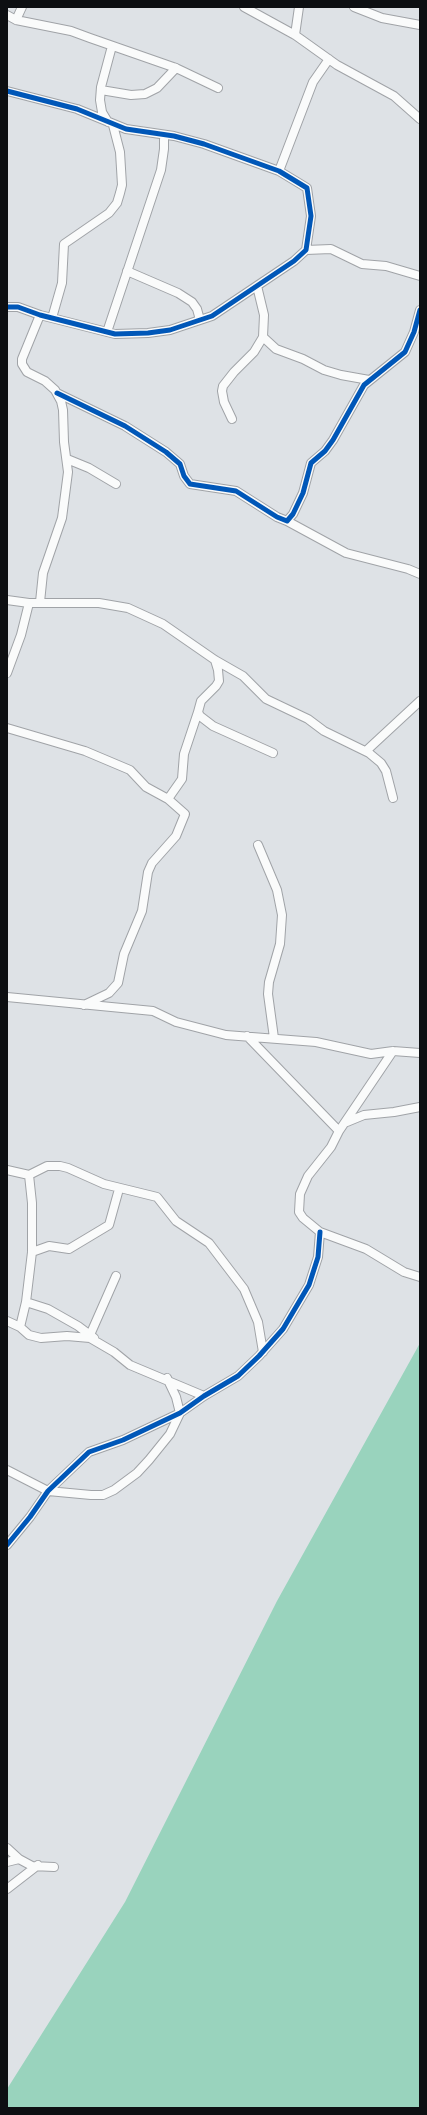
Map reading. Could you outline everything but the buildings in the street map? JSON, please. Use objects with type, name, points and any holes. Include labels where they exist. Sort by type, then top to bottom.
[{"type":"street","points":[[16,20],[22,7]]},
{"type":"street","points":[[244,7],[295,35],[329,59],[394,96],[420,120]]},
{"type":"street","points":[[295,35],[299,7]]},
{"type":"street","points":[[354,7],[382,18],[420,25]]},
{"type":"street","points":[[7,16],[16,20],[71,31],[176,68],[218,88]]},
{"type":"street","points":[[52,318],[62,283],[64,244],[109,213],[117,203],[122,185],[120,152],[111,124],[100,105],[101,90],[112,46]]},
{"type":"street","points":[[279,171],[313,82],[329,59]]},
{"type":"street","points":[[101,90],[131,95],[145,94],[157,88],[176,68]]},
{"type":"street","points":[[7,91],[77,109],[126,129],[174,136],[204,144],[279,171],[307,188],[311,216],[306,250]]},
{"type":"street","points":[[107,332],[161,170],[164,135]]},
{"type":"street","points":[[308,239],[316,248]]},
{"type":"street","points":[[7,307],[18,307],[40,315],[115,334],[148,333],[170,330],[221,312],[294,261],[306,250],[316,248],[336,251],[367,265],[386,266],[420,276]]},
{"type":"street","points":[[128,271],[178,293],[192,302],[197,309],[200,320]]},
{"type":"street","points":[[232,419],[222,395],[223,386],[234,372],[254,352],[263,336],[264,315],[257,286]]},
{"type":"street","points":[[286,521],[293,514],[303,493],[312,463],[325,451],[333,440],[369,380],[395,362],[405,352],[414,332],[420,310]]},
{"type":"street","points":[[40,315],[22,359],[22,364],[27,372],[45,381],[56,393],[63,410],[64,442],[68,477],[62,518],[43,574],[40,602]]},
{"type":"street","points":[[263,336],[276,349],[303,359],[324,370],[341,376],[369,380]]},
{"type":"street","points":[[56,393],[125,426],[166,452],[180,464],[184,476],[190,484],[204,488],[236,491],[277,517],[346,554],[408,569],[420,574]]},
{"type":"street","points":[[67,460],[89,468],[116,484]]},
{"type":"street","points":[[7,600],[30,603],[99,603],[128,608],[163,624],[215,660],[242,676],[266,699],[308,719],[330,735],[366,751],[381,763],[386,771],[393,798]]},
{"type":"street","points":[[7,673],[21,635],[30,603]]},
{"type":"street","points":[[168,799],[182,779],[184,754],[201,701],[219,681],[215,660]]},
{"type":"street","points":[[366,751],[420,701]]},
{"type":"street","points":[[198,712],[213,726],[273,753]]},
{"type":"street","points":[[7,728],[85,751],[130,770],[146,787],[168,799],[182,810],[184,816],[176,836],[152,863],[148,872],[142,911],[124,954],[118,983],[109,993],[84,1005]]},
{"type":"street","points":[[258,845],[277,890],[282,915],[280,944],[269,988],[274,1038]]},
{"type":"street","points":[[7,997],[153,1012],[164,1018],[226,1034],[316,1042],[370,1054],[393,1051],[420,1053]]},
{"type":"street","points":[[247,1036],[341,1127]]},
{"type":"street","points":[[393,1051],[341,1127],[332,1147],[308,1176],[299,1203],[299,1212],[303,1218],[320,1232],[366,1249],[404,1272],[420,1277]]},
{"type":"street","points":[[341,1127],[364,1114],[394,1112],[420,1107]]},
{"type":"street","points":[[7,1170],[29,1175],[47,1166],[60,1166],[119,1189],[157,1197],[176,1221],[198,1235],[218,1253],[246,1293],[258,1322],[263,1352]]},
{"type":"street","points":[[20,1327],[26,1302],[32,1252],[32,1203],[29,1175]]},
{"type":"street","points":[[32,1252],[49,1246],[69,1249],[109,1225],[119,1189]]},
{"type":"street","points":[[7,1546],[30,1518],[48,1491],[89,1452],[123,1440],[180,1413],[204,1396],[238,1376],[263,1352],[283,1329],[310,1285],[318,1257],[320,1232]]},
{"type":"street","points":[[90,1335],[116,1276]]},
{"type":"street","points":[[26,1302],[48,1309],[90,1335],[130,1365],[167,1378],[204,1396]]},
{"type":"street","points":[[7,1321],[20,1327],[29,1335],[41,1338],[67,1336],[90,1338],[98,1342]]},
{"type":"street","points":[[7,1470],[48,1491],[103,1495],[114,1490],[137,1473],[149,1460],[170,1434],[180,1413],[176,1397],[167,1378]]},
{"type":"street","points":[[7,1848],[19,1859],[32,1866],[38,1865],[41,1867],[54,1867]]},
{"type":"street","points":[[7,1862],[19,1859]]},
{"type":"street","points":[[7,1889],[38,1865]]},
{"type":"green space","points":[[420,1343],[420,2108],[7,2108],[7,2089],[125,1902],[277,1601]]},
{"type":"cycle path","points":[[7,91],[77,109],[126,129],[174,136],[204,144],[279,171],[307,188],[311,216],[306,250],[294,261],[212,316],[170,330],[148,333],[115,334],[40,315],[18,307],[7,307]]},
{"type":"cycle path","points":[[57,393],[125,426],[166,452],[180,464],[184,476],[190,484],[236,491],[277,517],[287,521],[293,514],[303,493],[311,463],[325,451],[333,440],[364,385],[405,352],[414,332],[420,310]]},
{"type":"cycle path","points":[[7,1545],[30,1517],[48,1491],[89,1452],[123,1440],[180,1413],[204,1396],[238,1376],[259,1356],[283,1329],[309,1285],[318,1257],[320,1232]]}]
